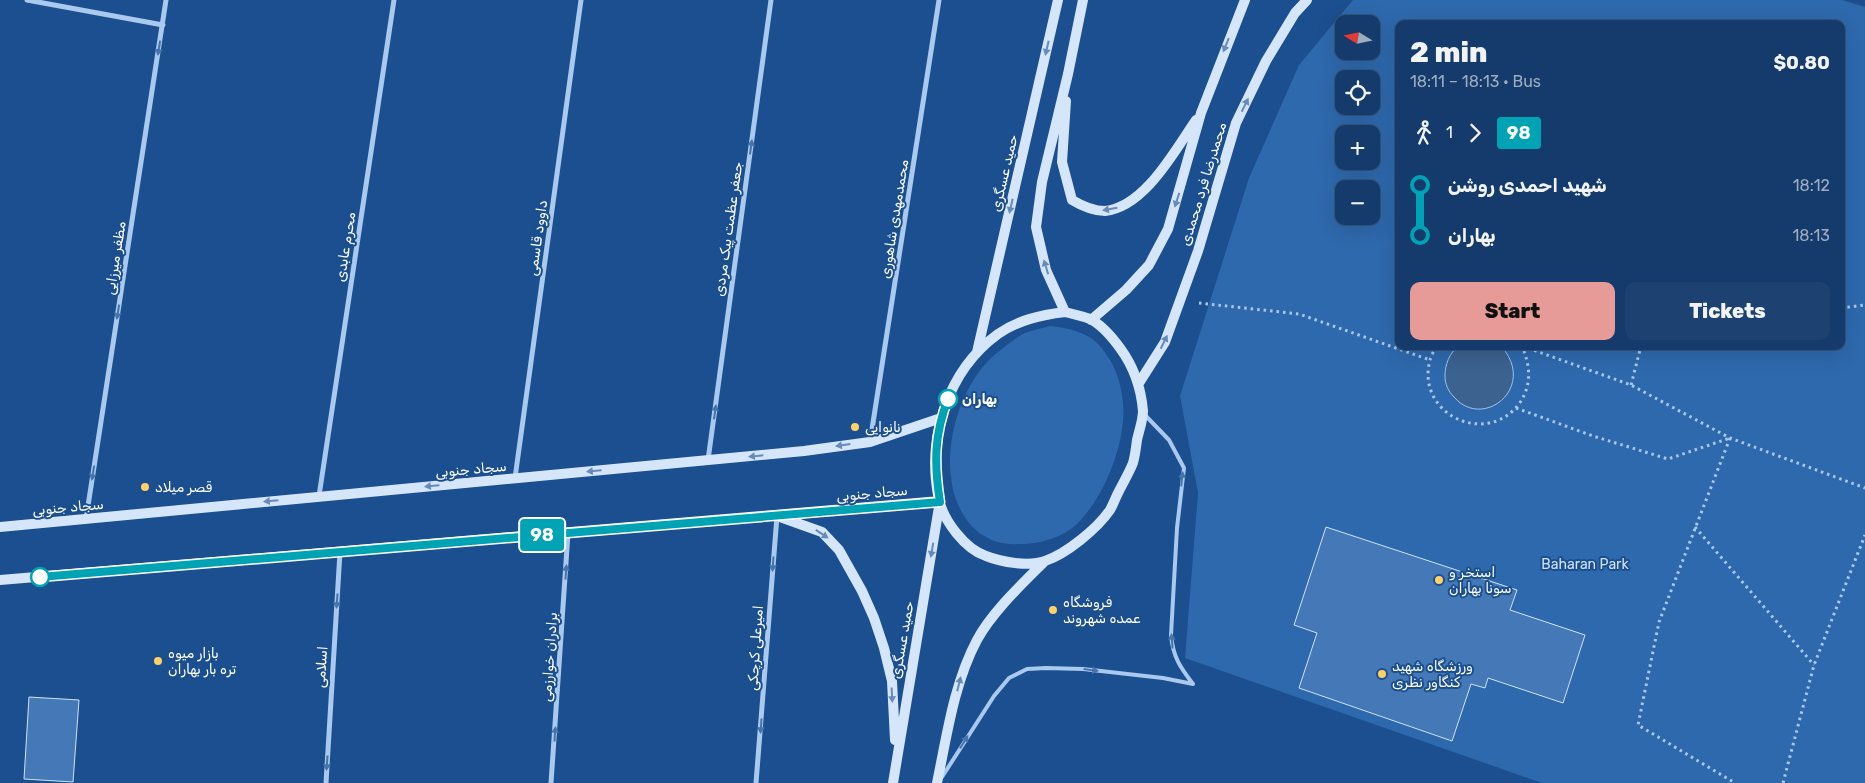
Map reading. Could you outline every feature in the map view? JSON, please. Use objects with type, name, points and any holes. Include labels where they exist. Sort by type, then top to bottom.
[{"type":"main road","name":"حمید عسگری","points":[[977,353],[1058,0]]},
{"type":"main road","points":[[1065,312],[1046,270],[1036,227],[1042,182],[1084,0]]},
{"type":"main road","name":"محمدرضا فرد محمدی","points":[[1092,320],[1126,290],[1149,265],[1168,229],[1201,113],[1245,0]]},
{"type":"main road","name":"محمدرضا فرد محمدی","points":[[1139,383],[1165,342],[1198,251],[1236,123],[1266,61],[1295,13],[1307,0]]},
{"type":"main road","points":[[1068,74],[1062,162],[1072,200],[1085,207],[1104,211],[1127,205],[1148,187],[1201,113]]},
{"type":"main road","points":[[938,783],[962,674],[977,638],[1007,599],[1044,562],[1080,541],[1110,510],[1133,463],[1143,413],[1139,383],[1126,356],[1110,335],[1092,320],[1065,312],[1040,315],[1022,321],[998,334],[977,353],[970,360],[950,394],[940,418],[936,438],[935,463],[940,502],[953,529],[963,541],[980,554],[997,561],[1017,564],[1044,562]]},
{"type":"main road","name":"سجاد جنوبی","points":[[0,527],[804,451],[870,442],[940,418]]},
{"type":"main road","name":"سجاد جنوبی","points":[[0,580],[940,502]]},
{"type":"main road","name":"حمید عسگری","points":[[893,783],[940,502]]},
{"type":"main road","points":[[777,515],[822,532],[839,550],[862,591],[874,618],[892,681],[896,760]]},
{"type":"street","points":[[27,0],[163,25]]},
{"type":"street","name":"مظفر میرزایی","points":[[86,519],[166,0]]},
{"type":"street","name":"محرم عابدی","points":[[319,497],[394,0]]},
{"type":"street","name":"داوود قاسمی","points":[[515,478],[581,0]]},
{"type":"street","name":"جعفر عظمت پیک مردی","points":[[708,460],[771,0]]},
{"type":"street","name":"محمدمهدی شاهوری","points":[[870,442],[939,0]]},
{"type":"street","name":"امیرعلی کرچکی","points":[[756,783],[777,515]]},
{"type":"street","name":"برادران خوارزمی","points":[[551,783],[568,533]]},
{"type":"street","name":"اسلامی","points":[[326,783],[340,552]]},
{"type":"lane","points":[[938,783],[994,696],[1009,678],[1027,669],[1083,669],[1163,678],[1193,684],[1181,668],[1172,651],[1171,635],[1177,528],[1184,468],[1169,440],[1143,413]]},
{"type":"path","points":[[1180,301],[1299,314],[1395,348]]},
{"type":"path","points":[[1845,308],[1865,305]]},
{"type":"path","points":[[1402,350],[1430,360]]},
{"type":"path","points":[[1434,350],[1430,360],[1428,377],[1432,393],[1441,408],[1454,418],[1470,424],[1487,424],[1503,418],[1516,408],[1525,394],[1529,378],[1528,361],[1524,350]]},
{"type":"path","points":[[1533,350],[1631,385],[1730,438],[1865,488]]},
{"type":"path","points":[[1631,385],[1640,350]]},
{"type":"path","points":[[1516,408],[1592,436],[1668,459],[1730,438]]},
{"type":"path","points":[[1730,438],[1659,622],[1638,725],[1736,783]]},
{"type":"path","points":[[1695,527],[1814,666]]},
{"type":"path","points":[[1783,783],[1814,666],[1865,535]]},
{"type":"green space","name":"Baharan Park","points":[[1353,0],[1842,0],[1865,7],[1865,783],[1542,783],[1185,658],[1198,493],[1180,396],[1249,178],[1299,65],[1335,22],[1335,60],[1380,60],[1380,15],[1341,15]]},
{"type":"green space","points":[[1050,326],[1086,335],[1096,342],[1107,355],[1118,378],[1122,395],[1123,419],[1121,436],[1110,472],[1102,489],[1093,505],[1071,529],[1060,536],[1040,542],[1015,544],[998,542],[978,532],[963,514],[954,493],[950,469],[951,444],[956,419],[965,396],[977,375],[991,358],[1021,335]]},
{"type":"shaded area","points":[[1455,350],[1504,350],[1511,361],[1513,376],[1510,389],[1502,400],[1491,407],[1479,409],[1466,406],[1452,395],[1446,382],[1446,368],[1450,356]]},
{"type":"building","points":[[1326,527],[1517,590],[1510,610],[1585,635],[1563,703],[1488,678],[1485,688],[1471,684],[1452,741],[1299,688],[1317,633],[1294,625]]},
{"type":"building","points":[[29,697],[79,700],[73,782],[24,779]]},
{"type":"bus line","name":"98","points":[[40,577],[940,502],[935,463],[936,438],[940,418],[948,399]]},
{"type":"place","name":"بهاران","points":[[948,399]]},
{"type":"place","name":"نانوایی","points":[[855,427]]},
{"type":"place","name":"قصر میلاد","points":[[145,487]]},
{"type":"place","name":"استخر و سونا بهاران","points":[[1439,580]]},
{"type":"place","name":"فروشگاه عمده شهروند","points":[[1053,610]]},
{"type":"place","name":"بازار میوه تره بار بهاران","points":[[158,661]]},
{"type":"place","name":"ورزشگاه شهید کنگاور نظری","points":[[1382,674]]}]
